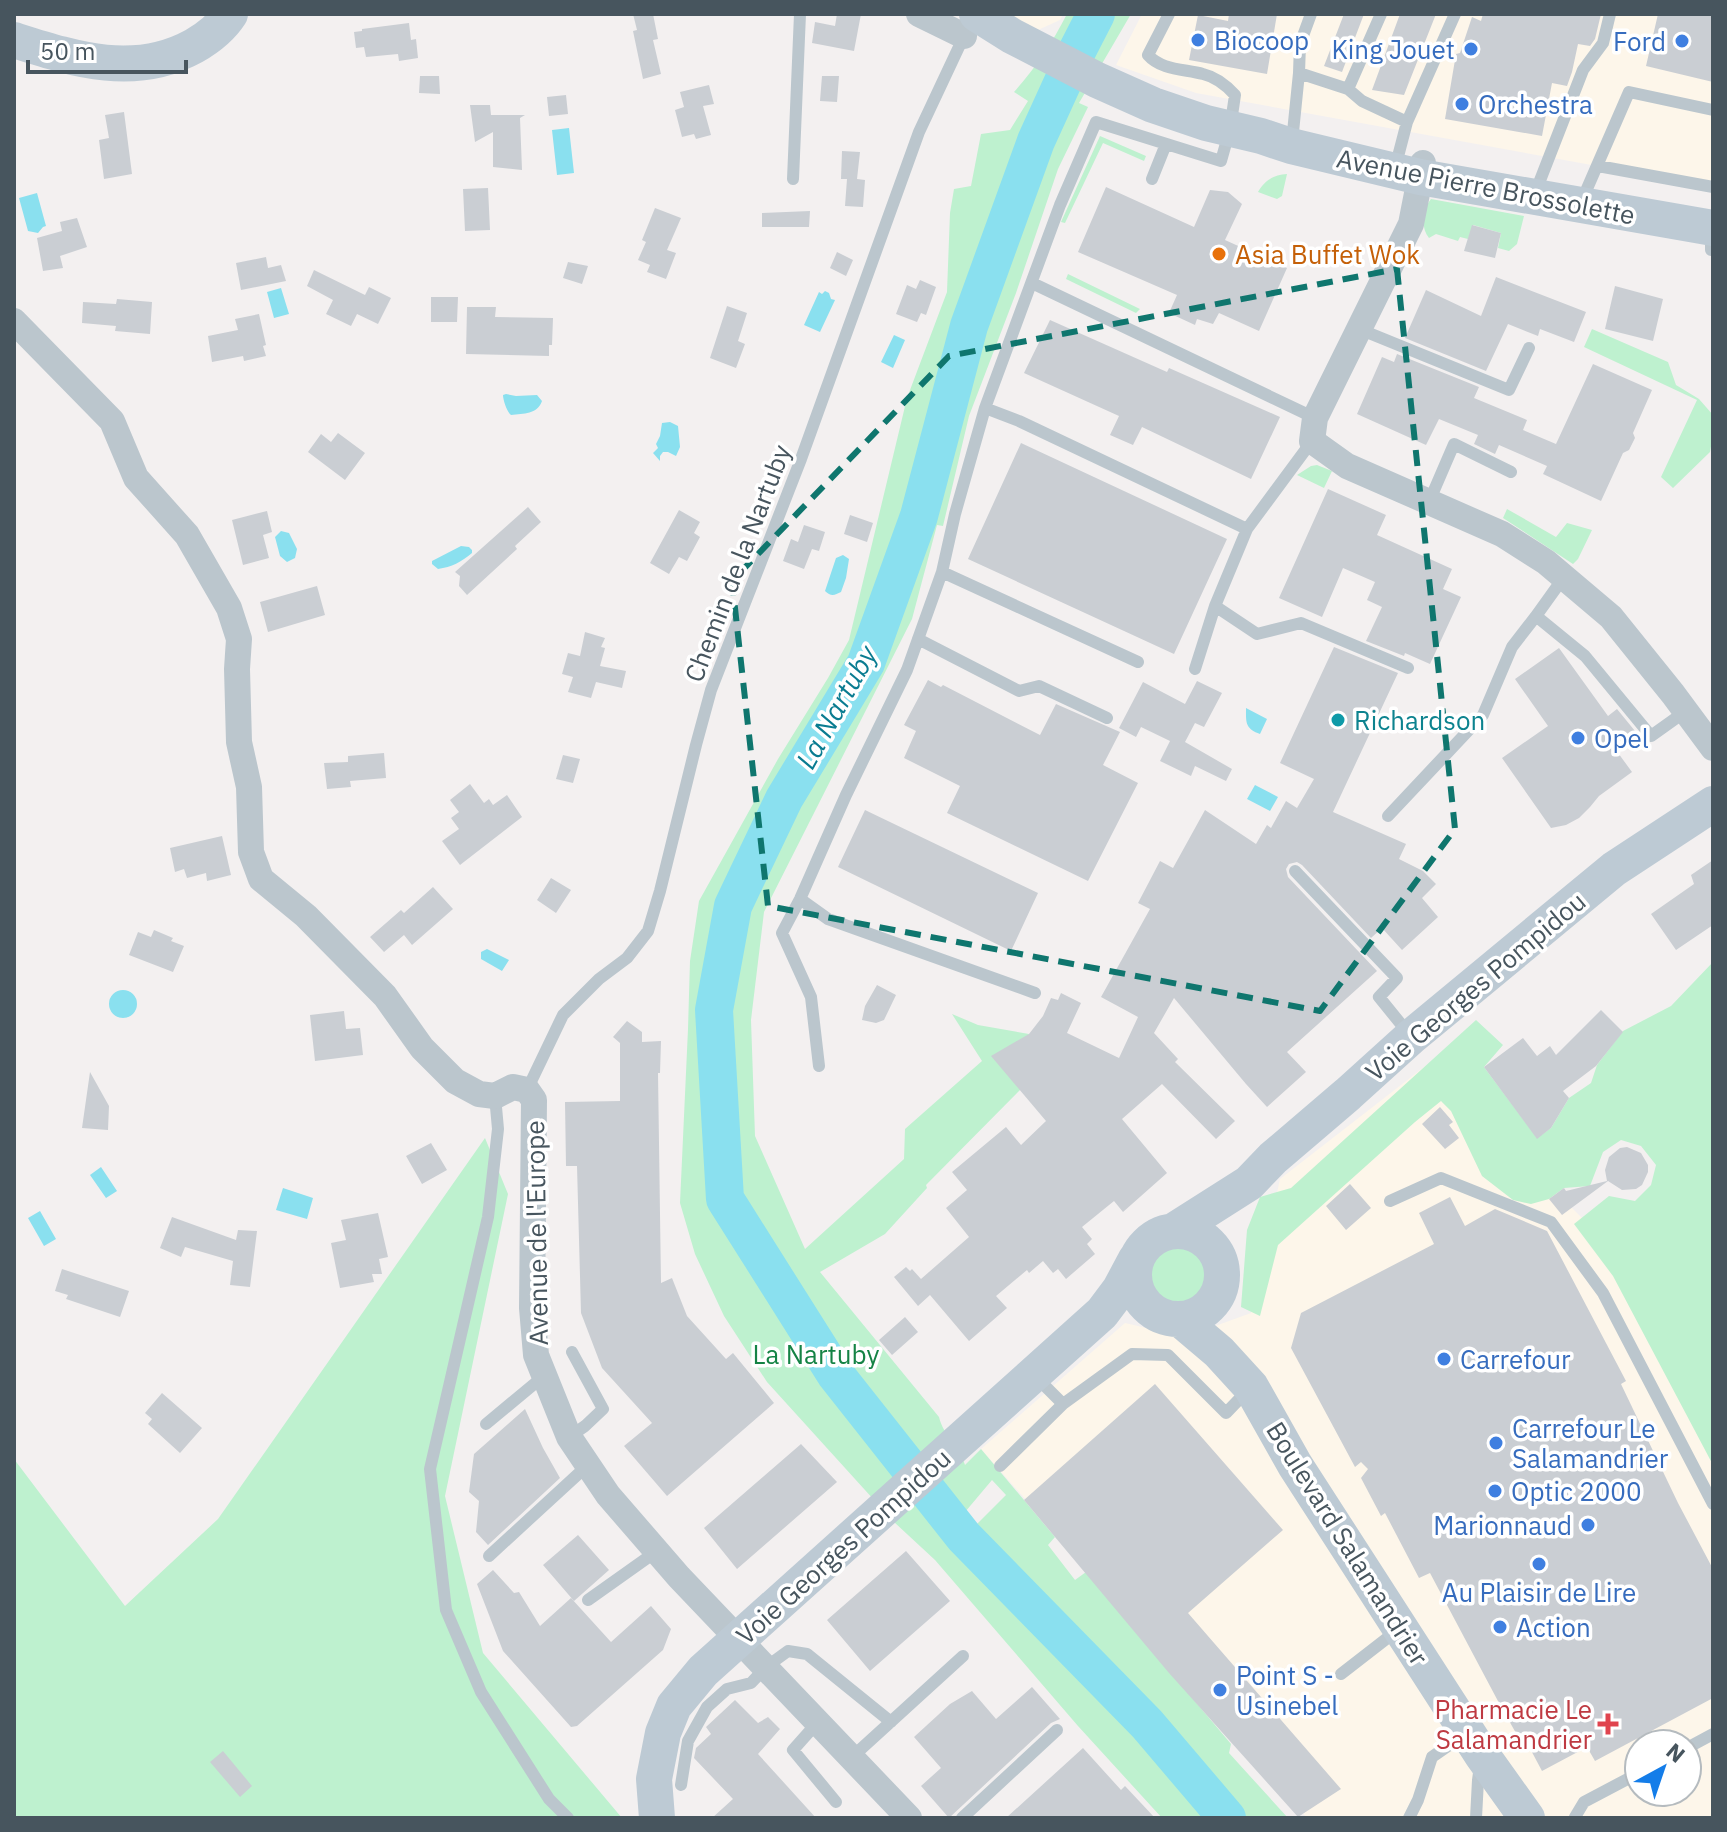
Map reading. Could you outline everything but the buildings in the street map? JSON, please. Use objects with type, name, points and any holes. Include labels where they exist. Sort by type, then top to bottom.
[{"type":"main road","points":[[14,40],[98,62],[137,64],[174,57],[205,40],[224,24],[230,14]]},
{"type":"main road","name":"Avenue Pierre Brossolette","points":[[967,24],[1012,36],[1097,80],[1153,105],[1206,123],[1710,231]]},
{"type":"main road","name":"Avenue Pierre Brossolette","points":[[1409,167],[1539,183],[1592,179],[1710,231]]},
{"type":"main road","name":"Voie Georges Pompidou","points":[[1175,1230],[1249,1183],[1273,1158],[1411,1037],[1614,869],[1713,804]]},
{"type":"main road","name":"Voie Georges Pompidou","points":[[1222,1278],[1239,1205],[1249,1183]]},
{"type":"main road","points":[[1102,1313],[1135,1310],[1169,1317],[1194,1316],[1207,1309],[1216,1297],[1222,1278],[1217,1255],[1209,1243],[1197,1235],[1175,1230],[1154,1237],[1143,1246],[1133,1273],[1135,1288],[1142,1301],[1169,1317]]},
{"type":"main road","name":"Voie Georges Pompidou","points":[[657,1818],[654,1779],[663,1733],[674,1706],[703,1671],[1102,1313],[1120,1289],[1136,1259]]},
{"type":"main road","name":"Boulevard Salamandrier","points":[[1222,1278],[1220,1297],[1223,1313],[1251,1387],[1295,1465],[1475,1744],[1527,1818]]},
{"type":"main road","name":"Boulevard Salamandrier","points":[[1169,1317],[1219,1352],[1251,1387]]},
{"type":"street","points":[[919,14],[967,24]]},
{"type":"street","points":[[1409,167],[1411,224],[1314,430],[1347,466],[1502,534],[1546,562],[1611,617],[1713,748]]},
{"type":"street","points":[[14,321],[112,421],[136,478],[187,535],[229,608],[239,639],[239,742],[249,787],[251,852],[261,879],[306,916],[385,996],[422,1048],[455,1081],[479,1094],[495,1096],[513,1087],[527,1090]]},
{"type":"street","name":"Avenue de l'Europe","points":[[527,1090],[534,1100],[532,1308],[536,1355],[569,1437],[608,1495],[657,1551],[737,1640],[909,1818]]},
{"type":"lane","points":[[793,179],[800,14]]},
{"type":"lane","points":[[1169,14],[1148,55],[1154,62],[1181,71],[1205,74],[1225,83],[1268,138]]},
{"type":"lane","points":[[819,1066],[811,997],[782,933],[907,670],[942,572],[985,408],[1060,205],[1096,122],[1221,161],[1268,138],[1299,73],[1300,44],[1311,14]]},
{"type":"lane","points":[[1348,89],[1381,14]]},
{"type":"lane","points":[[1409,167],[1407,122],[1455,14]]},
{"type":"lane","points":[[1539,183],[1583,70],[1603,43],[1610,14]]},
{"type":"lane","name":"Chemin de la Nartuby","points":[[527,1090],[563,1015],[599,979],[627,958],[648,931],[711,690],[796,473],[919,132],[967,24]]},
{"type":"lane","points":[[1299,73],[1348,89],[1362,101],[1407,122]]},
{"type":"lane","points":[[1713,110],[1629,92],[1592,179],[1713,187]]},
{"type":"lane","points":[[1152,179],[1166,144]]},
{"type":"lane","points":[[1032,283],[1314,430],[1247,529],[1215,606],[1195,669]]},
{"type":"lane","points":[[1359,329],[1509,390],[1529,348]]},
{"type":"lane","points":[[985,408],[1019,421],[1247,529]]},
{"type":"lane","points":[[1429,502],[1454,444],[1511,472]]},
{"type":"lane","points":[[942,572],[1138,662]]},
{"type":"lane","points":[[1388,816],[1483,715],[1512,647],[1564,577]]},
{"type":"lane","points":[[1215,606],[1257,634],[1301,623],[1408,668]]},
{"type":"lane","points":[[1536,616],[1585,656],[1651,736],[1686,711]]},
{"type":"lane","points":[[918,639],[1019,691],[1039,686],[1107,718]]},
{"type":"lane","points":[[1295,871],[1397,978],[1379,997],[1411,1037]]},
{"type":"lane","points":[[800,899],[828,919],[1035,993]]},
{"type":"lane","points":[[495,1096],[498,1129],[488,1217],[430,1469],[446,1610],[481,1692],[549,1799],[568,1818]]},
{"type":"lane","points":[[1390,1201],[1441,1178],[1551,1222],[1603,1293],[1713,1504]]},
{"type":"lane","points":[[569,1437],[603,1409],[572,1352]]},
{"type":"lane","points":[[1000,1466],[1063,1404],[1132,1354],[1168,1355],[1226,1413],[1251,1387]]},
{"type":"lane","points":[[486,1424],[545,1375]]},
{"type":"lane","points":[[1034,1375],[1063,1404]]},
{"type":"lane","points":[[489,1556],[588,1465]]},
{"type":"lane","points":[[588,1600],[657,1551]]},
{"type":"lane","points":[[1341,1674],[1401,1628]]},
{"type":"lane","points":[[681,1785],[688,1741],[707,1707],[727,1689],[751,1683],[788,1651],[807,1654],[891,1722]]},
{"type":"lane","points":[[851,1758],[963,1656]]},
{"type":"lane","points":[[817,1723],[793,1750],[836,1802]]},
{"type":"lane","points":[[962,1818],[1057,1730]]},
{"type":"lane","points":[[1409,1818],[1432,1757],[1475,1744],[1478,1780],[1476,1818]]},
{"type":"lane","points":[[1576,1818],[1584,1802],[1623,1781]]},
{"type":"highlighted area","points":[[1397,269],[1455,829],[1320,1011],[768,906],[732,581],[949,356]]},
{"type":"shaded area","points":[[1006,14],[1063,14],[1060,20],[1038,30]]},
{"type":"shaded area","points":[[1142,14],[1713,14],[1713,187],[1196,93],[1116,65]]},
{"type":"shaded area","points":[[1428,1064],[1609,1245],[1713,1430],[1713,1818],[1307,1818],[981,1449],[1125,1323],[1185,1337],[1251,1313],[1280,1179]]},
{"type":"green space","name":"La Nartuby","points":[[1067,14],[1131,14],[1079,103],[1088,107],[1058,169],[1016,293],[969,416],[943,526],[937,525],[912,619],[764,912],[751,1020],[755,1136],[805,1249],[904,1159],[905,1129],[982,1061],[952,1014],[978,1025],[1029,1034],[1020,1090],[926,1185],[927,1188],[885,1234],[820,1272],[939,1417],[965,1465],[981,1449],[1055,1537],[1048,1545],[1075,1580],[1086,1572],[1231,1744],[1229,1753],[1288,1818],[1162,1818],[935,1560],[894,1522],[767,1382],[724,1316],[695,1254],[680,1203],[690,961],[699,901],[849,640],[907,398],[947,292],[954,189],[971,186],[981,134],[1010,130],[1028,101],[1014,92],[1037,64]],"holes":[[[992,1480],[1006,1495],[971,1530],[960,1518]]]},
{"type":"green space","points":[[1100,136],[1146,156],[1144,161],[1103,143],[1065,223],[1061,222]]},
{"type":"green space","points":[[1287,174],[1282,196],[1277,199],[1258,192],[1270,179]]},
{"type":"green space","points":[[1431,199],[1524,216],[1517,244],[1509,251],[1498,248],[1501,233],[1473,225],[1468,239],[1460,237],[1458,241],[1436,234],[1429,238],[1424,229],[1424,218]]},
{"type":"green space","points":[[1068,274],[1140,309],[1136,313],[1066,279]]},
{"type":"green space","points":[[1592,329],[1668,362],[1676,385],[1699,399],[1713,415],[1710,452],[1673,488],[1661,477],[1697,400],[1584,347]]},
{"type":"green space","points":[[1317,465],[1332,471],[1324,488],[1297,475]]},
{"type":"green space","points":[[1507,509],[1556,537],[1567,523],[1592,530],[1573,564],[1503,518]]},
{"type":"green space","points":[[1713,962],[1713,1465],[1613,1276],[1574,1224],[1609,1196],[1635,1201],[1651,1185],[1656,1165],[1641,1146],[1621,1140],[1603,1152],[1590,1186],[1564,1188],[1549,1199],[1531,1204],[1513,1200],[1482,1176],[1451,1111],[1441,1101],[1278,1245],[1260,1316],[1241,1307],[1247,1230],[1260,1197],[1291,1188],[1476,1020],[1503,1045],[1484,1067],[1537,1138],[1551,1128],[1569,1098],[1591,1083],[1597,1065],[1623,1031],[1671,1006]]},
{"type":"green space","points":[[485,1138],[508,1194],[445,1496],[483,1653],[622,1818],[14,1818],[14,1459],[125,1606],[218,1519]]},
{"type":"green space","points":[[1178,1247],[1198,1255],[1206,1275],[1198,1295],[1178,1303],[1158,1295],[1150,1275],[1158,1255]]},
{"type":"water","points":[[569,128],[574,173],[557,175],[552,130]]},
{"type":"water","points":[[37,193],[46,226],[38,233],[28,231],[19,198]]},
{"type":"water","points":[[281,288],[289,314],[274,318],[267,292]]},
{"type":"water","points":[[825,291],[835,300],[820,332],[804,325],[819,292],[822,294]]},
{"type":"water","points":[[894,335],[905,340],[893,368],[881,362]]},
{"type":"water","points":[[503,395],[537,395],[542,401],[533,411],[511,415],[504,400]]},
{"type":"water","points":[[670,422],[678,426],[680,447],[676,456],[663,452],[660,461],[653,453],[658,448],[656,444],[662,423]]},
{"type":"water","points":[[281,531],[289,533],[297,549],[295,558],[287,562],[280,556],[275,537]]},
{"type":"water","points":[[461,546],[469,547],[472,553],[448,567],[438,569],[432,564],[432,561]]},
{"type":"water","points":[[843,555],[849,559],[846,578],[841,592],[831,595],[825,591],[836,558]]},
{"type":"water","points":[[1246,708],[1267,719],[1260,734],[1247,724]]},
{"type":"water","points":[[1255,785],[1278,797],[1270,811],[1247,799]]},
{"type":"water","points":[[487,949],[509,960],[502,971],[481,959],[481,952]]},
{"type":"water","points":[[123,990],[133,994],[137,1004],[133,1014],[123,1018],[113,1014],[109,1004],[113,994]]},
{"type":"water","points":[[101,1167],[117,1191],[106,1198],[90,1175]]},
{"type":"water","points":[[283,1188],[313,1198],[307,1219],[276,1210]]},
{"type":"water","points":[[40,1211],[56,1239],[44,1246],[28,1218]]},
{"type":"waterway","name":"La Nartuby","points":[[1096,14],[1036,141],[969,326],[919,516],[866,663],[784,799],[733,906],[714,1010],[725,1199],[836,1375],[964,1537],[1147,1724],[1227,1818]]},
{"type":"place","name":"Biocoop","points":[[1198,40]]},
{"type":"place","name":"Ford","points":[[1682,41]]},
{"type":"place","name":"King Jouet","points":[[1471,49]]},
{"type":"place","name":"Orchestra","points":[[1462,104]]},
{"type":"place","name":"Asia Buffet Wok","points":[[1219,254]]},
{"type":"place","name":"Richardson","points":[[1338,720]]},
{"type":"place","name":"Opel","points":[[1578,738]]},
{"type":"place","name":"Carrefour","points":[[1444,1359]]},
{"type":"place","name":"Carrefour Le Salamandrier","points":[[1496,1443]]},
{"type":"place","name":"Optic 2000","points":[[1495,1491]]},
{"type":"place","name":"Marionnaud","points":[[1588,1525]]},
{"type":"place","name":"Au Plaisir de Lire","points":[[1539,1564]]},
{"type":"place","name":"Action","points":[[1500,1627]]},
{"type":"place","name":"Point S - Usinebel","points":[[1220,1690]]},
{"type":"place","name":"Pharmacie Le Salamandrier","points":[[1608,1724]]}]
